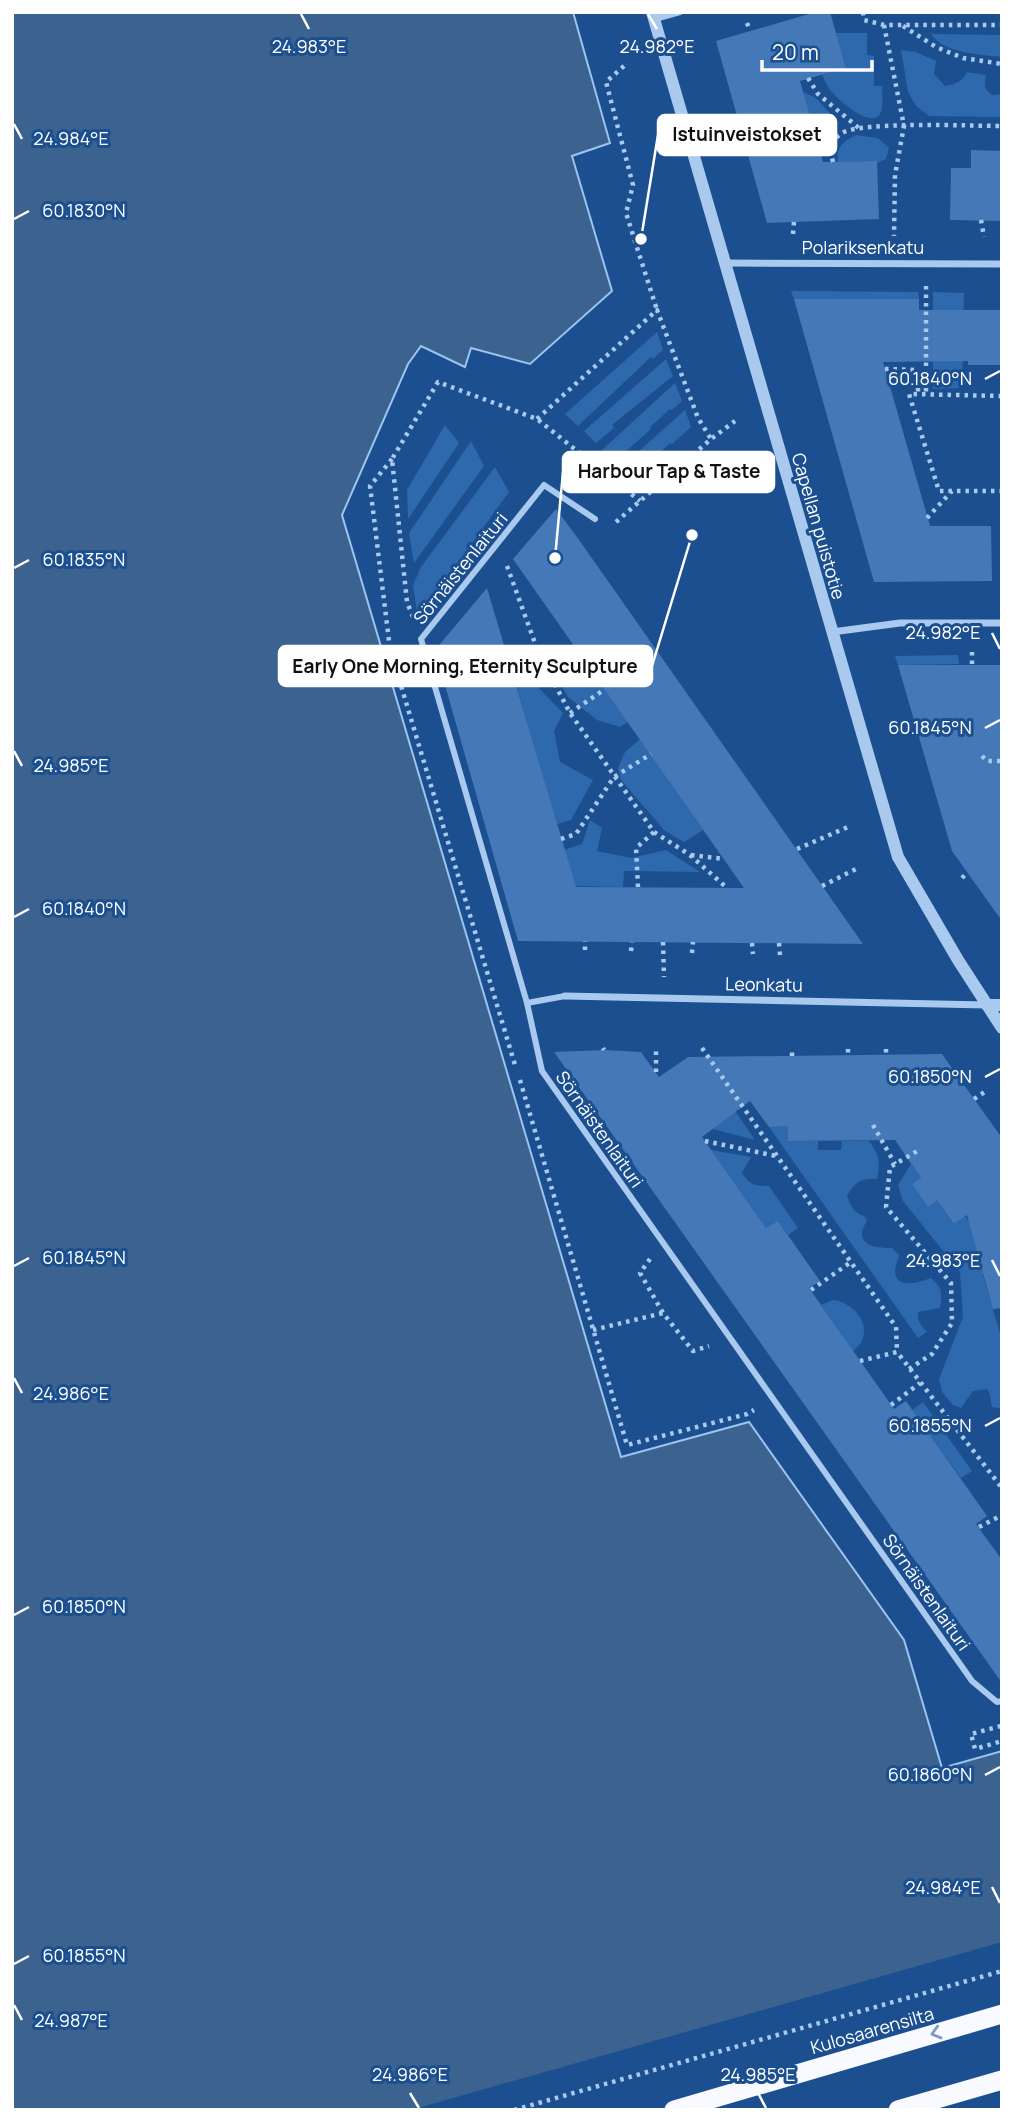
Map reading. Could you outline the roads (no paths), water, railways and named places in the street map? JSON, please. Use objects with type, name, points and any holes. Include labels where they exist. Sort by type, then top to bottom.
[{"type":"highway","name":"Kulosaarensilta","points":[[674,2110],[1002,2014]]},
{"type":"highway","points":[[898,2110],[1002,2080]]},
{"type":"street","points":[[653,16],[679,12]]},
{"type":"street","name":"Capellan puistotie","points":[[653,16],[898,857],[1002,1028]]},
{"type":"street","name":"Polariksenkatu","points":[[724,262],[1002,264]]},
{"type":"street","name":"Sörnäistenlaituri","points":[[595,519],[544,485],[421,639],[527,1003],[542,1071],[972,1681],[997,1702],[1002,1701]]},
{"type":"street","points":[[831,632],[900,623],[1002,623]]},
{"type":"street","name":"Leonkatu","points":[[527,1003],[565,996],[1002,1005]]},
{"type":"place","name":"Istuinveistokset","points":[[641,239]]},
{"type":"place","name":"Early One Morning, Eternity Sculpture","points":[[692,535]]},
{"type":"place","name":"Harbour Tap & Taste","points":[[555,558]]}]
